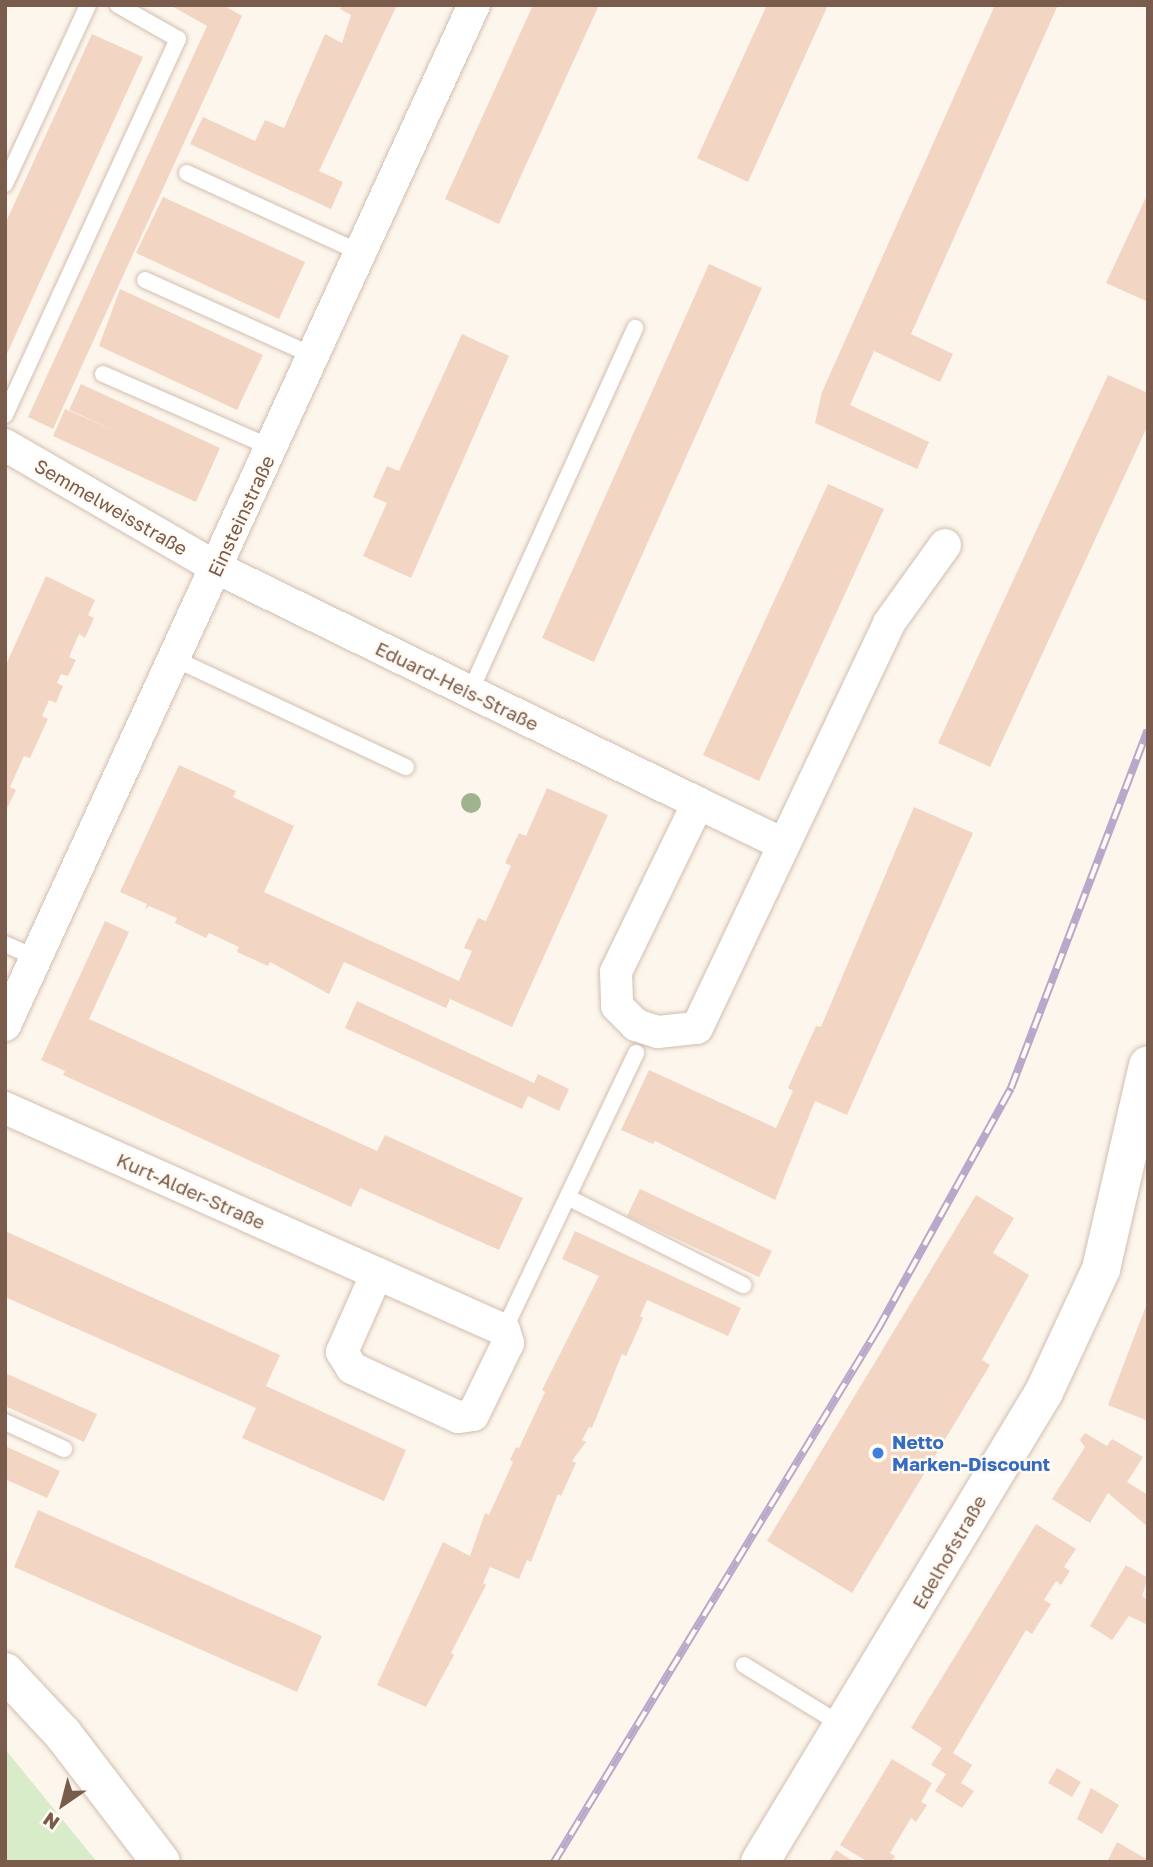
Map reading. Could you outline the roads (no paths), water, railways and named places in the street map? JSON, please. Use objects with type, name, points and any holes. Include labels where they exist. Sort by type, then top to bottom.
[{"type":"street","name":"Einsteinstraße","points":[[5,1025],[474,5]]},
{"type":"street","name":"Semmelweisstraße","points":[[5,445],[217,568]]},
{"type":"street","points":[[698,803],[616,972],[617,1006],[636,1025],[658,1032],[697,1028],[781,843],[889,623],[945,545]]},
{"type":"street","name":"Eduard-Heis-Straße","points":[[217,568],[781,843]]},
{"type":"street","name":"Edelhofstraße","points":[[760,1862],[845,1727],[1044,1392],[1101,1269],[1148,1065]]},
{"type":"street","name":"Kurt-Alder-Straße","points":[[5,1108],[504,1330]]},
{"type":"street","points":[[377,1273],[342,1352],[352,1368],[458,1417],[473,1415],[508,1343],[504,1330]]},
{"type":"street","points":[[5,1672],[63,1734],[161,1862]]},
{"type":"lane","points":[[5,184],[88,5]]},
{"type":"lane","points":[[5,415],[178,39],[118,5]]},
{"type":"lane","points":[[187,173],[360,253]]},
{"type":"lane","points":[[145,280],[314,356]]},
{"type":"lane","points":[[470,692],[635,328]]},
{"type":"lane","points":[[103,374],[272,448]]},
{"type":"lane","points":[[175,659],[406,766]]},
{"type":"lane","points":[[5,944],[36,958]]},
{"type":"lane","points":[[504,1330],[636,1053]]},
{"type":"lane","points":[[569,1198],[743,1285]]},
{"type":"lane","points":[[5,1422],[64,1449]]},
{"type":"lane","points":[[744,1665],[845,1727]]},
{"type":"railway","points":[[554,1862],[878,1329],[1011,1088],[1148,730]]},
{"type":"place","name":"Netto Marken-Discount","points":[[878,1453]]}]
